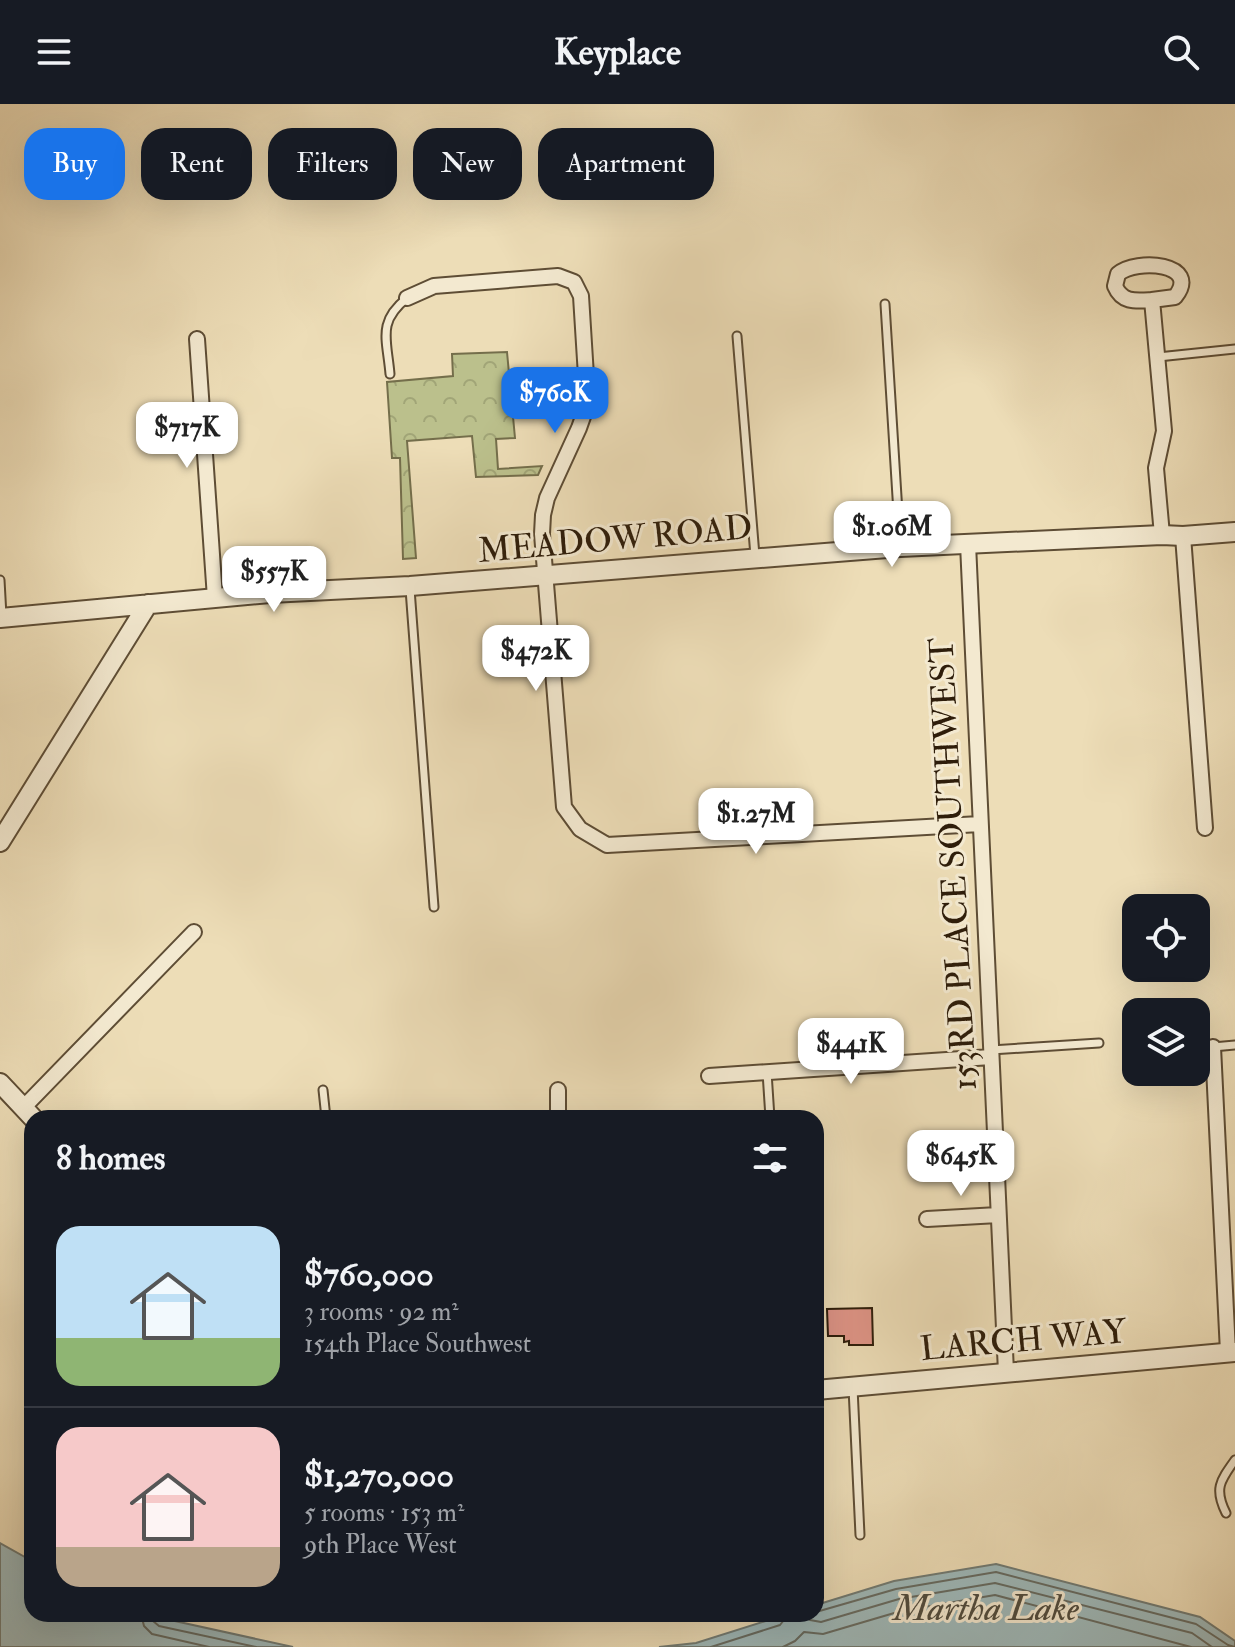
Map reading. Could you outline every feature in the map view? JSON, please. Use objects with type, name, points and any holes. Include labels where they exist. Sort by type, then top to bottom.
[{"type":"street","points":[[407,298],[434,286],[558,276],[574,282],[581,296],[587,392],[585,411],[547,498],[542,534],[564,807],[580,829],[607,845],[980,824]]},
{"type":"street","points":[[1152,300],[1164,431],[1156,468],[1162,535]]},
{"type":"street","points":[[197,339],[215,598]]},
{"type":"street","name":"MEADOW ROAD","points":[[1,618],[215,598],[410,586],[900,547],[1235,532]]},
{"type":"street","points":[[1183,536],[1205,828]]},
{"type":"street","name":"153RD PLACE SOUTHWEST","points":[[968,544],[1006,1372]]},
{"type":"street","points":[[0,842],[148,604]]},
{"type":"street","points":[[32,1110],[194,932]]},
{"type":"street","points":[[1213,1047],[1231,1352]]},
{"type":"street","points":[[709,1076],[991,1053]]},
{"type":"street","points":[[0,1083],[26,1110]]},
{"type":"street","points":[[558,1090],[558,1110]]},
{"type":"street","points":[[927,1219],[998,1215]]},
{"type":"street","name":"LARCH WAY","points":[[824,1389],[1231,1352]]},
{"type":"lane","points":[[390,374],[386,324],[391,312],[407,298]]},
{"type":"lane","points":[[885,304],[900,547]]},
{"type":"lane","points":[[737,336],[755,558]]},
{"type":"lane","points":[[1157,357],[1235,349]]},
{"type":"lane","points":[[0,580],[1,618]]},
{"type":"lane","points":[[410,586],[434,907]]},
{"type":"lane","points":[[991,1053],[1099,1043]]},
{"type":"lane","points":[[1213,1047],[1235,1045]]},
{"type":"lane","points":[[767,1072],[769,1110]]},
{"type":"lane","points":[[323,1090],[325,1110]]},
{"type":"lane","points":[[853,1386],[860,1535]]},
{"type":"lane","points":[[1226,1513],[1220,1501],[1220,1482],[1235,1460]]},
{"type":"green space","points":[[507,352],[515,438],[496,439],[498,469],[542,466],[538,475],[476,477],[472,436],[407,441],[416,558],[403,559],[400,458],[392,458],[387,382],[453,376],[452,354]]},
{"type":"water","points":[[0,1543],[24,1556],[24,1622],[179,1622],[293,1647],[0,1647]]},
{"type":"water","name":"Martha Lake","points":[[996,1564],[1200,1617],[1235,1641],[1235,1647],[659,1647],[696,1643],[763,1622],[824,1622],[824,1603],[894,1581]]},
{"type":"building","points":[[872,1308],[873,1345],[849,1345],[849,1341],[844,1342],[844,1336],[828,1336],[827,1309]]}]
